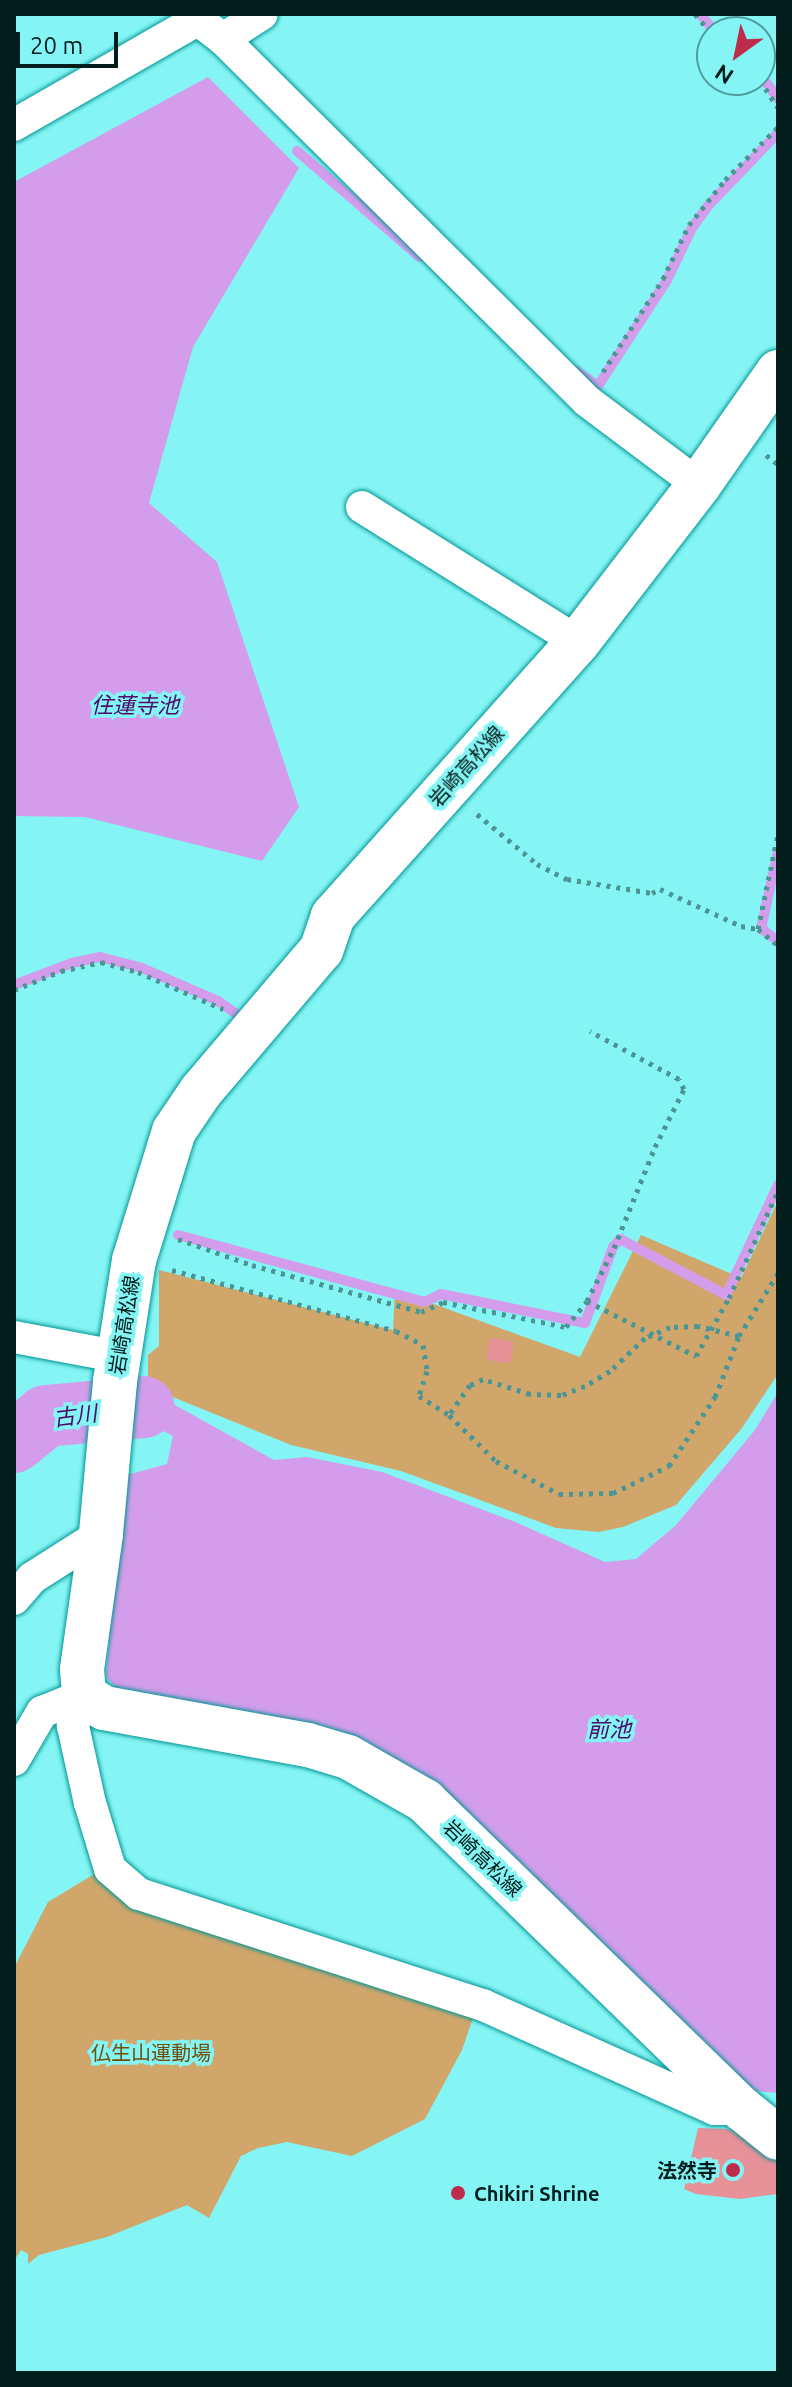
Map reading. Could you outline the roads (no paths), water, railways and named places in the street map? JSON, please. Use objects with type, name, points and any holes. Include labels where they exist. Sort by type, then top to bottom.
[{"type":"main road","name":"岩崎高松線","points":[[778,372],[699,485],[578,642],[333,916],[321,950],[201,1091],[174,1131],[142,1226],[118,1370],[101,1534],[82,1670],[84,1695],[104,1708],[308,1745],[348,1757],[425,1801],[760,2110],[778,2138]]},
{"type":"street","points":[[223,39],[262,14]]},
{"type":"street","points":[[14,125],[193,17],[223,39],[587,401],[699,485]]},
{"type":"street","points":[[362,507],[578,642]]},
{"type":"street","points":[[14,1337],[118,1370]]},
{"type":"street","points":[[14,1599],[32,1578],[101,1534]]},
{"type":"street","points":[[14,1760],[42,1712],[84,1695]]},
{"type":"street","points":[[84,1695],[73,1726],[90,1803],[110,1869],[139,1894],[483,2005],[714,2109],[760,2110]]},
{"type":"water","name":"住蓮寺池","points":[[208,77],[299,168],[193,347],[149,503],[217,562],[299,807],[262,861],[85,817],[14,816],[14,182]]},
{"type":"water","name":"前池","points":[[146,1389],[274,1460],[307,1457],[382,1472],[513,1521],[605,1562],[636,1559],[676,1525],[755,1430],[778,1392],[778,2093],[736,2089],[425,1786],[126,1698],[106,1677],[123,1476],[167,1464],[173,1436],[143,1421]]},
{"type":"waterway","points":[[577,371],[598,386],[667,280],[692,228],[707,207],[778,133]]},
{"type":"waterway","points":[[297,151],[420,257]]},
{"type":"waterway","points":[[778,852],[762,924],[763,930],[778,941]]},
{"type":"waterway","points":[[14,985],[72,963],[100,957],[142,968],[218,1001],[242,1018]]},
{"type":"waterway","points":[[178,1235],[424,1302],[441,1294],[585,1323],[613,1247],[620,1239],[726,1295],[778,1185]]},
{"type":"waterway","name":"古川","points":[[14,1442],[46,1416],[144,1407]]},
{"type":"place","name":"法然寺","points":[[733,2170]]},
{"type":"place","name":"Chikiri Shrine","points":[[458,2193]]},
{"type":"park label","name":"仏生山運動場","points":[[151,2052]]}]
